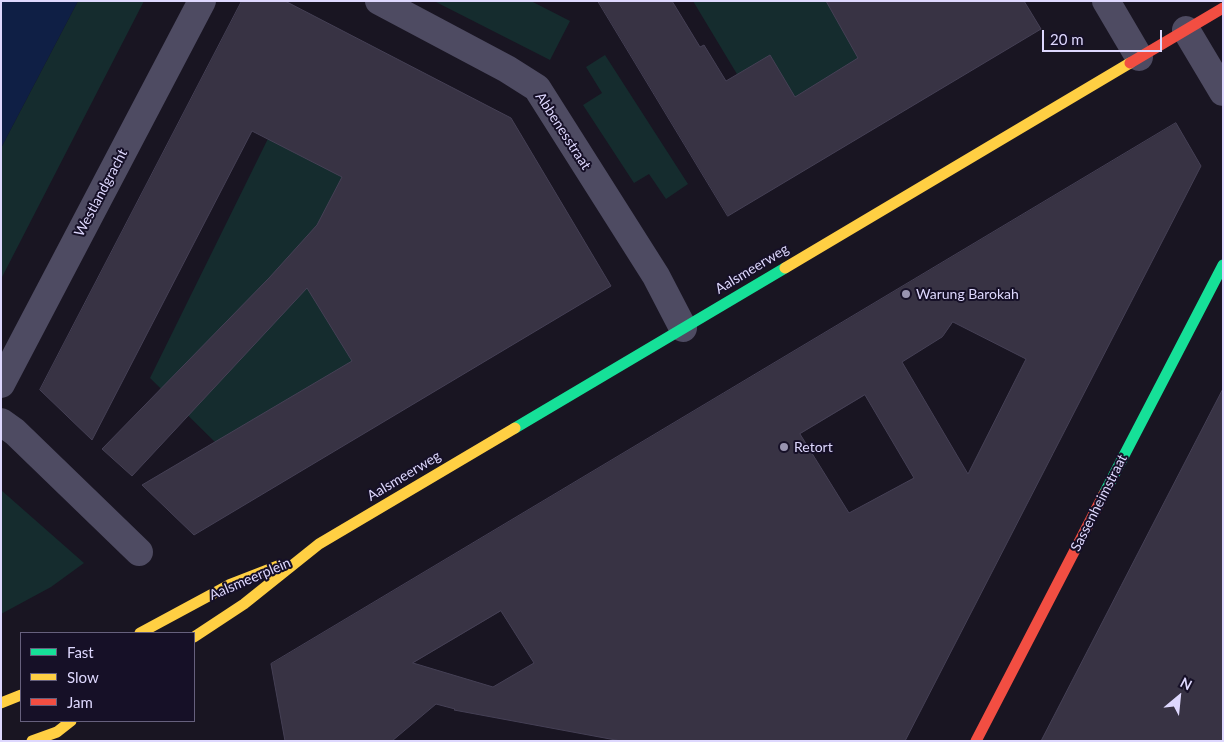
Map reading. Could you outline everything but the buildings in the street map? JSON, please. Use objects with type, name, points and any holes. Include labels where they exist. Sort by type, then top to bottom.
[{"type":"main road","name":"Aalsmeerweg","points":[[298,558],[1223,8]]},
{"type":"main road","name":"Sassenheimstraat","points":[[976,741],[1223,265]]},
{"type":"main road","name":"Aalsmeerplein","points":[[142,632],[229,585],[298,558]]},
{"type":"main road","name":"Aalsmeerplein","points":[[195,636],[244,604],[298,558]]},
{"type":"main road","points":[[1,703],[20,695]]},
{"type":"main road","points":[[32,741],[57,732],[69,722]]},
{"type":"street","name":"Westlandgracht","points":[[1,384],[202,1]]},
{"type":"street","name":"Abbenesstraat","points":[[379,1],[507,69],[536,88],[656,276],[683,328]]},
{"type":"street","points":[[1106,1],[1139,57]]},
{"type":"street","points":[[1186,30],[1223,92]]},
{"type":"street","points":[[1,422],[15,432],[139,552]]},
{"type":"green space","points":[[78,1],[144,1],[1,279],[1,148]]},
{"type":"green space","points":[[434,1],[531,1],[570,21],[550,60]]},
{"type":"green space","points":[[693,1],[951,1],[767,124]]},
{"type":"green space","points":[[605,55],[688,184],[666,199],[649,174],[634,183],[583,105],[602,93],[586,67]]},
{"type":"green space","points":[[292,90],[517,261],[220,447],[150,378]]},
{"type":"green space","points":[[1,490],[84,563],[51,587],[1,614]]},
{"type":"water","points":[[1,1],[78,1],[1,148]]},
{"type":"traffic: fast","points":[[1104,494],[1223,265]]},
{"type":"traffic: fast","points":[[515,428],[785,268]]},
{"type":"traffic: slow","points":[[785,268],[1130,63]]},
{"type":"traffic: slow","points":[[195,636],[244,604],[319,544],[515,428]]},
{"type":"traffic: slow","points":[[142,632],[229,585],[278,566]]},
{"type":"traffic: slow","points":[[1,703],[20,695]]},
{"type":"traffic: slow","points":[[32,741],[57,732],[70,722]]},
{"type":"traffic: jam","points":[[1130,63],[1223,8]]},
{"type":"traffic: jam","points":[[976,741],[1104,494]]},
{"type":"place","name":"Warung Barokah","points":[[906,294]]},
{"type":"place","name":"Retort","points":[[784,447]]}]
